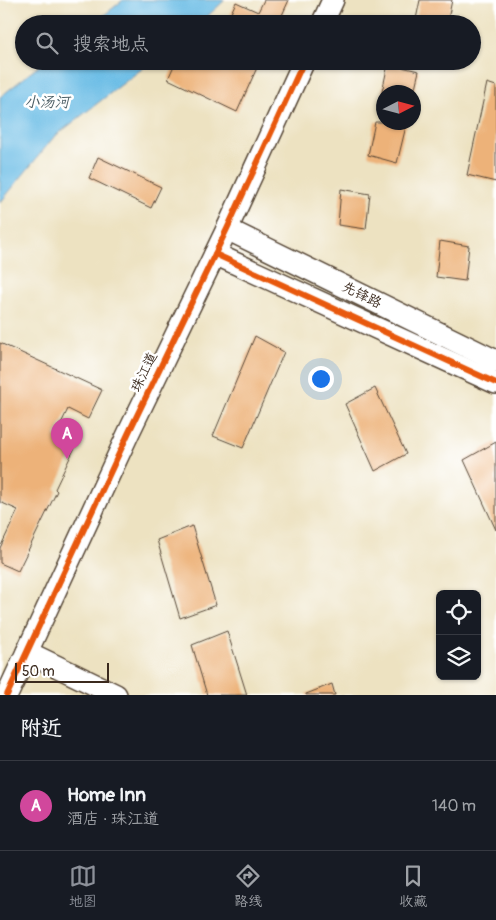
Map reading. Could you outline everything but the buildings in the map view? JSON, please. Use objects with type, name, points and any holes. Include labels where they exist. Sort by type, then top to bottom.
[{"type":"street","points":[[326,15],[333,0]]},
{"type":"street","name":"珠江道","points":[[8,695],[129,432],[228,228],[300,70]]},
{"type":"street","name":"先锋路","points":[[228,228],[496,361]]},
{"type":"street","points":[[215,254],[496,383]]},
{"type":"street","points":[[27,652],[116,695]]},
{"type":"water","points":[[123,0],[225,0],[209,15],[104,15]]},
{"type":"water","name":"小汤河","points":[[34,70],[140,70],[54,137],[0,203],[0,97]]},
{"type":"cycle path","points":[[7,695],[300,70]]},
{"type":"cycle path","points":[[215,254],[496,383]]},
{"type":"place","name":"Home Inn","points":[[67,459]]}]
